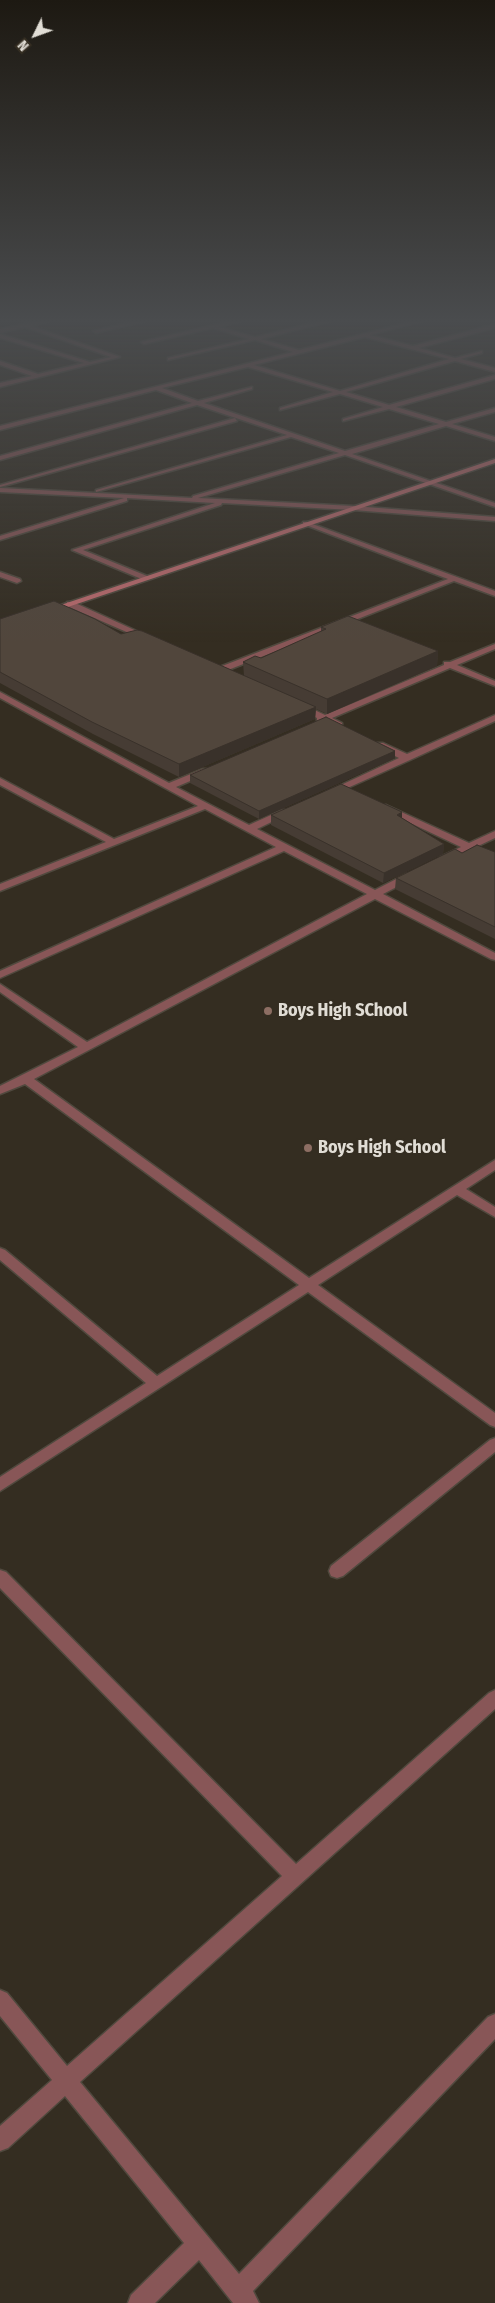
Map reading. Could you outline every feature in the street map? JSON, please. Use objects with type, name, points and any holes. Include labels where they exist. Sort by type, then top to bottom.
[{"type":"street","points":[[0,458],[110,427]]},
{"type":"street","points":[[0,488],[209,427]]},
{"type":"street","points":[[271,427],[495,504]]},
{"type":"street","points":[[185,499],[436,427]]},
{"type":"street","points":[[459,427],[495,439]]},
{"type":"street","points":[[89,494],[288,437]]},
{"type":"street","points":[[44,612],[305,523],[495,461]]},
{"type":"street","points":[[0,488],[353,508],[495,519]]},
{"type":"street","points":[[0,538],[135,497]]},
{"type":"street","points":[[144,578],[76,550],[226,502]]},
{"type":"street","points":[[305,523],[495,594]]},
{"type":"street","points":[[0,574],[17,581]]},
{"type":"street","points":[[220,670],[454,578]]},
{"type":"street","points":[[70,604],[158,643]]},
{"type":"street","points":[[341,623],[350,627]]},
{"type":"street","points":[[308,726],[495,646]]},
{"type":"street","points":[[440,662],[495,684]]},
{"type":"street","points":[[211,666],[229,674]]},
{"type":"street","points":[[0,695],[169,787],[495,957]]},
{"type":"street","points":[[290,702],[350,730]]},
{"type":"street","points":[[324,795],[495,718]]},
{"type":"street","points":[[374,742],[407,758]]},
{"type":"street","points":[[169,787],[212,768]]},
{"type":"street","points":[[0,781],[112,842]]},
{"type":"street","points":[[341,787],[358,795]]},
{"type":"street","points":[[375,803],[495,858]]},
{"type":"street","points":[[0,888],[205,806]]},
{"type":"street","points":[[249,829],[291,810]]},
{"type":"street","points":[[434,864],[495,834]]},
{"type":"street","points":[[0,975],[284,847]]},
{"type":"street","points":[[0,1090],[26,1079],[416,873]]},
{"type":"street","points":[[0,987],[86,1047]]},
{"type":"street","points":[[26,1079],[495,1421]]},
{"type":"street","points":[[0,1485],[495,1164]]},
{"type":"street","points":[[457,1189],[495,1213]]},
{"type":"street","points":[[0,1253],[157,1384]]},
{"type":"street","points":[[336,1571],[495,1444]]},
{"type":"street","points":[[0,1577],[296,1877]]},
{"type":"street","points":[[0,2140],[495,1698]]},
{"type":"street","points":[[0,2000],[243,2297],[495,2024]]},
{"type":"street","points":[[139,2303],[199,2244]]},
{"type":"building","points":[[54,601],[95,619],[121,634],[137,630],[142,631],[316,707],[179,764],[92,722],[0,672],[0,619]]},
{"type":"building","points":[[348,616],[438,651],[327,699],[243,662],[255,656],[261,658],[326,629],[321,627]]},
{"type":"building","points":[[326,717],[395,751],[259,811],[190,775]]},
{"type":"building","points":[[341,784],[402,812],[397,815],[444,844],[384,873],[271,815]]},
{"type":"building","points":[[477,845],[495,852],[495,927],[396,878],[455,849],[462,853]]},
{"type":"place","name":"Boys High SChool","points":[[268,1011]]},
{"type":"place","name":"Boys High School","points":[[308,1148]]}]
